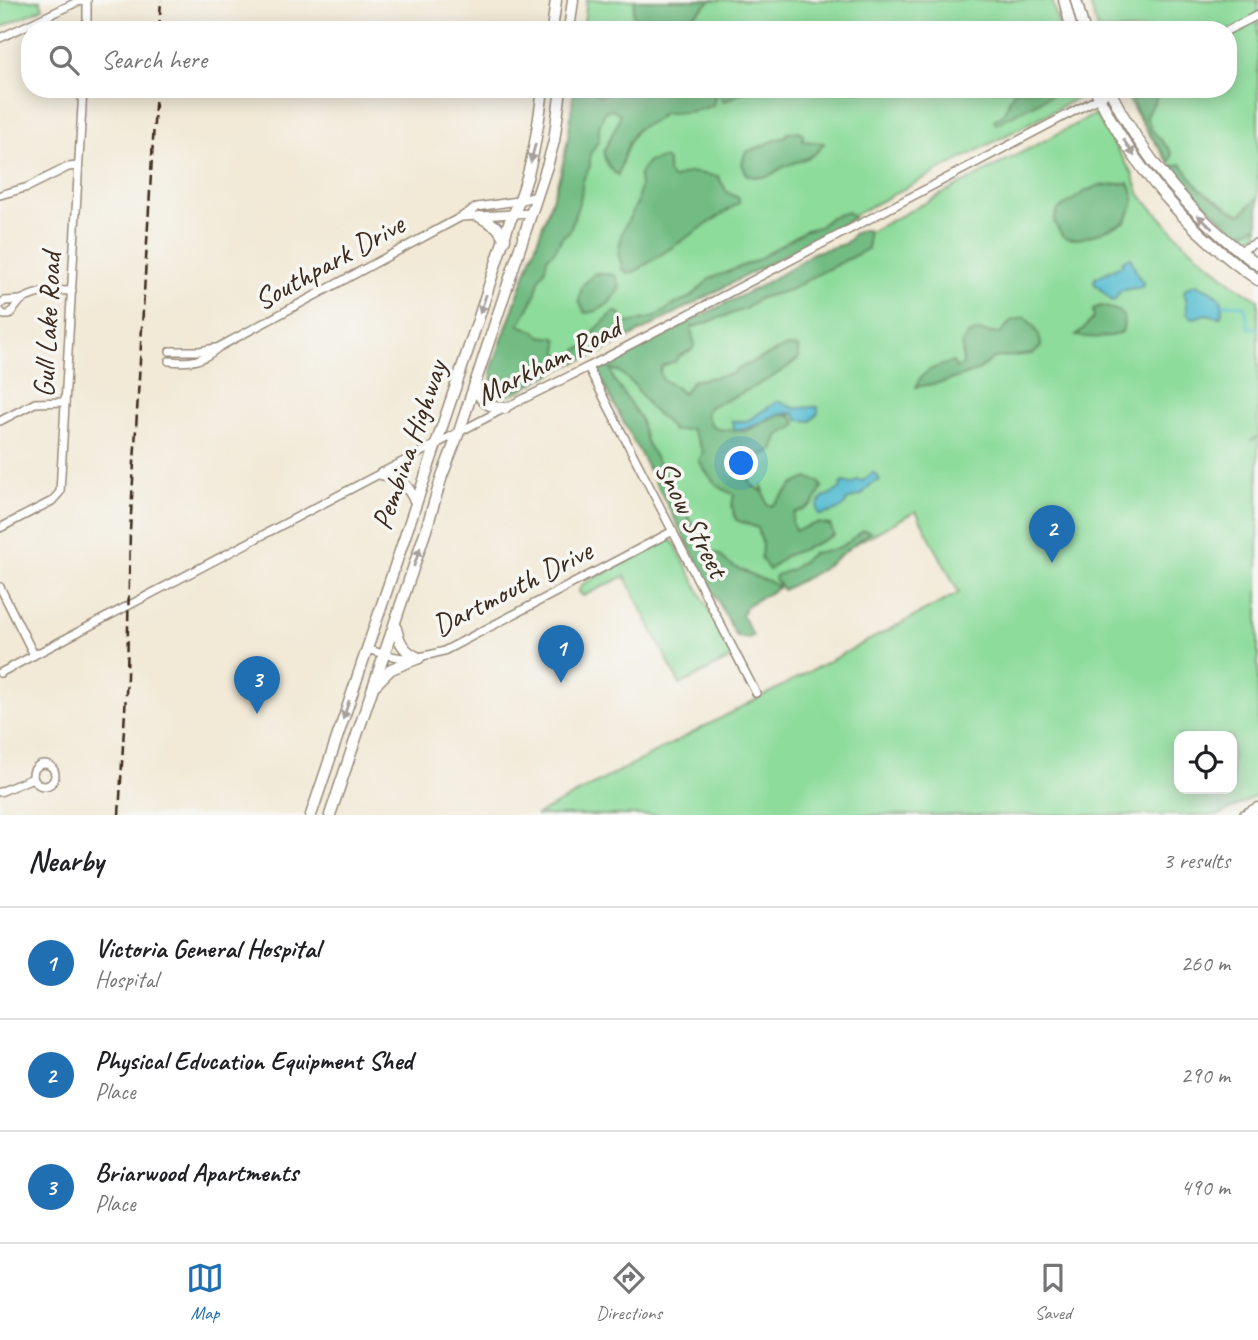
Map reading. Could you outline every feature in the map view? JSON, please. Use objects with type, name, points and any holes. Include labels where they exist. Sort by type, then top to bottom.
[{"type":"main road","points":[[553,21],[556,0]]},
{"type":"main road","points":[[570,21],[573,0]]},
{"type":"main road","points":[[1064,0],[1070,21]]},
{"type":"main road","points":[[1076,0],[1082,21]]},
{"type":"main road","name":"Pembina Highway","points":[[311,815],[518,201],[536,139],[542,98]]},
{"type":"main road","name":"Pembina Highway","points":[[330,815],[532,213],[554,141],[560,98]]},
{"type":"main road","points":[[1099,98],[1133,155],[1172,204],[1209,242],[1258,279]]},
{"type":"main road","points":[[1115,98],[1143,149],[1166,179],[1200,217],[1258,265]]},
{"type":"main road","points":[[480,217],[497,227],[505,239]]},
{"type":"main road","points":[[475,383],[477,392],[486,403],[492,407],[505,408]]},
{"type":"main road","points":[[381,474],[404,482],[416,502]]},
{"type":"main road","points":[[395,622],[402,646],[411,655],[419,658]]},
{"type":"main road","points":[[373,688],[391,669],[419,658]]},
{"type":"main road","points":[[326,772],[342,779]]},
{"type":"main road","points":[[1245,815],[1258,808]]},
{"type":"street","points":[[36,21],[76,2],[87,0],[87,21]]},
{"type":"street","points":[[1237,26],[1258,15]]},
{"type":"street","points":[[0,38],[21,28]]},
{"type":"street","name":"Gull Lake Road","points":[[0,528],[52,500],[60,492],[82,98]]},
{"type":"street","name":"Markham Road","points":[[0,673],[588,367],[1090,98]]},
{"type":"street","points":[[0,195],[28,187],[68,167],[78,166]]},
{"type":"street","name":"Southpark Drive","points":[[169,361],[193,362],[209,355],[219,347],[477,207],[537,196]]},
{"type":"street","name":"Southpark Drive","points":[[461,218],[532,213]]},
{"type":"street","points":[[1239,251],[1258,242]]},
{"type":"street","points":[[0,305],[4,301],[21,300],[38,292],[72,291]]},
{"type":"street","points":[[0,311],[9,315],[21,300]]},
{"type":"street","name":"Southpark Drive","points":[[170,351],[200,351],[219,347]]},
{"type":"street","name":"Snow Street","points":[[588,367],[756,693]]},
{"type":"street","points":[[0,421],[35,403],[65,402]]},
{"type":"street","name":"Dartmouth Drive","points":[[367,649],[402,659],[419,658],[444,651],[673,531]]},
{"type":"street","points":[[0,587],[34,655]]},
{"type":"street","points":[[0,792],[33,778]]},
{"type":"green space","points":[[0,0],[40,0],[43,8],[0,28]]},
{"type":"green space","points":[[587,0],[1052,0],[1058,21],[584,21]]},
{"type":"green space","points":[[635,0],[712,0],[680,21],[637,21],[633,14]]},
{"type":"green space","points":[[1089,0],[1258,0],[1258,233],[1244,240],[1191,189],[1161,152],[1127,98],[1237,98],[1237,21],[1095,21]]},
{"type":"green space","points":[[573,98],[714,98],[713,105],[683,112],[663,113],[639,128],[629,143],[618,175],[608,164],[604,150],[620,114],[612,109],[605,111],[599,127],[599,140],[590,154],[590,166],[583,180],[570,231],[562,237],[547,258],[534,298],[519,325],[535,331],[540,336],[556,338],[558,353],[562,357],[571,358],[578,349],[590,345],[596,337],[594,331],[614,312],[620,313],[622,321],[628,323],[655,317],[691,297],[709,279],[755,261],[806,230],[819,227],[831,217],[848,212],[854,218],[602,352],[513,390],[495,386],[491,371],[560,177]]},
{"type":"green space","points":[[574,98],[1077,98],[511,395],[500,395],[493,389],[491,381],[566,157]]},
{"type":"green space","points":[[1010,98],[1046,98],[996,124],[994,120],[1003,115]]},
{"type":"green space","points":[[1137,98],[1156,98],[1146,116],[1151,129],[1170,150],[1172,156],[1169,162],[1142,122],[1132,101]]},
{"type":"green space","points":[[1095,114],[1132,173],[1140,195],[1183,242],[1236,286],[1258,300],[1258,436],[1250,441],[1258,437],[1258,795],[1219,815],[536,815],[959,593],[916,511],[729,612],[604,371]]},
{"type":"green space","points":[[799,131],[803,134],[803,141],[824,143],[810,157],[769,176],[747,175],[742,164],[745,153],[783,138],[788,133]]},
{"type":"green space","points":[[664,158],[668,161],[668,172],[673,179],[691,173],[718,176],[727,192],[739,198],[739,203],[636,271],[628,273],[623,270],[618,254],[622,232],[637,203],[639,176],[647,162]]},
{"type":"green space","points":[[1181,164],[1200,189],[1233,211],[1241,214],[1258,197],[1258,226],[1239,234],[1202,201],[1174,168]]},
{"type":"green space","points":[[1129,183],[1133,203],[1125,222],[1077,239],[1061,234],[1054,222],[1058,210],[1097,186]]},
{"type":"green space","points":[[868,230],[868,249],[790,290],[760,298],[745,309],[691,328],[693,349],[678,357],[676,361],[662,366],[660,372],[662,379],[683,394],[692,381],[731,374],[787,346],[798,347],[799,358],[789,366],[756,386],[709,407],[706,415],[717,429],[746,431],[781,414],[790,415],[797,425],[778,436],[773,451],[751,459],[745,465],[751,485],[762,491],[762,485],[767,504],[772,506],[794,484],[807,478],[819,481],[822,487],[815,502],[794,513],[792,522],[795,531],[817,523],[830,525],[834,535],[785,556],[769,570],[761,558],[762,544],[758,528],[736,520],[732,506],[734,494],[718,485],[699,461],[703,452],[691,429],[673,431],[651,409],[635,386],[620,372],[611,369],[614,380],[640,418],[646,441],[706,549],[778,588],[747,605],[742,615],[753,636],[737,637],[595,368],[755,289],[813,253],[844,244],[853,234]]},
{"type":"green space","points":[[595,273],[615,275],[620,287],[606,305],[597,311],[585,313],[579,301],[582,286]]},
{"type":"green space","points":[[1101,306],[1113,309],[1123,316],[1122,332],[1111,336],[1076,336],[1094,318],[1093,309]]},
{"type":"green space","points":[[1025,317],[1040,338],[1041,347],[1033,354],[993,358],[977,371],[944,382],[916,387],[922,376],[931,370],[953,362],[956,368],[963,365],[962,343],[966,336],[978,331],[1000,334],[1011,321]]},
{"type":"green space","points":[[863,530],[870,532],[821,570],[783,590],[775,579],[776,575],[791,570],[813,553],[836,549]]},
{"type":"green space","points":[[666,541],[675,544],[732,655],[680,685],[625,576],[583,596],[579,592],[583,584]]},
{"type":"water","points":[[1130,257],[1143,283],[1142,287],[1120,291],[1112,301],[1094,283],[1095,278],[1122,265],[1122,261]]},
{"type":"water","points":[[1196,284],[1221,300],[1223,305],[1220,317],[1206,314],[1194,318],[1189,316],[1184,292],[1186,288]]},
{"type":"water","points":[[778,401],[794,408],[818,407],[818,413],[811,421],[797,420],[795,414],[787,413],[744,429],[736,430],[733,427],[732,421],[747,421]]},
{"type":"water","points":[[872,473],[880,480],[871,484],[862,495],[847,500],[836,511],[819,515],[817,510],[820,501],[840,489],[841,483],[863,481]]},
{"type":"waterway","points":[[1223,304],[1245,307],[1249,328],[1258,328]]},
{"type":"railway","points":[[160,21],[161,0]]},
{"type":"railway","points":[[119,815],[127,676],[130,531],[155,98]]},
{"type":"place","name":"Physical Education Equipment Shed","points":[[1052,563]]},
{"type":"place","name":"Victoria General Hospital","points":[[561,683]]},
{"type":"place","name":"Briarwood Apartments","points":[[257,714]]}]
